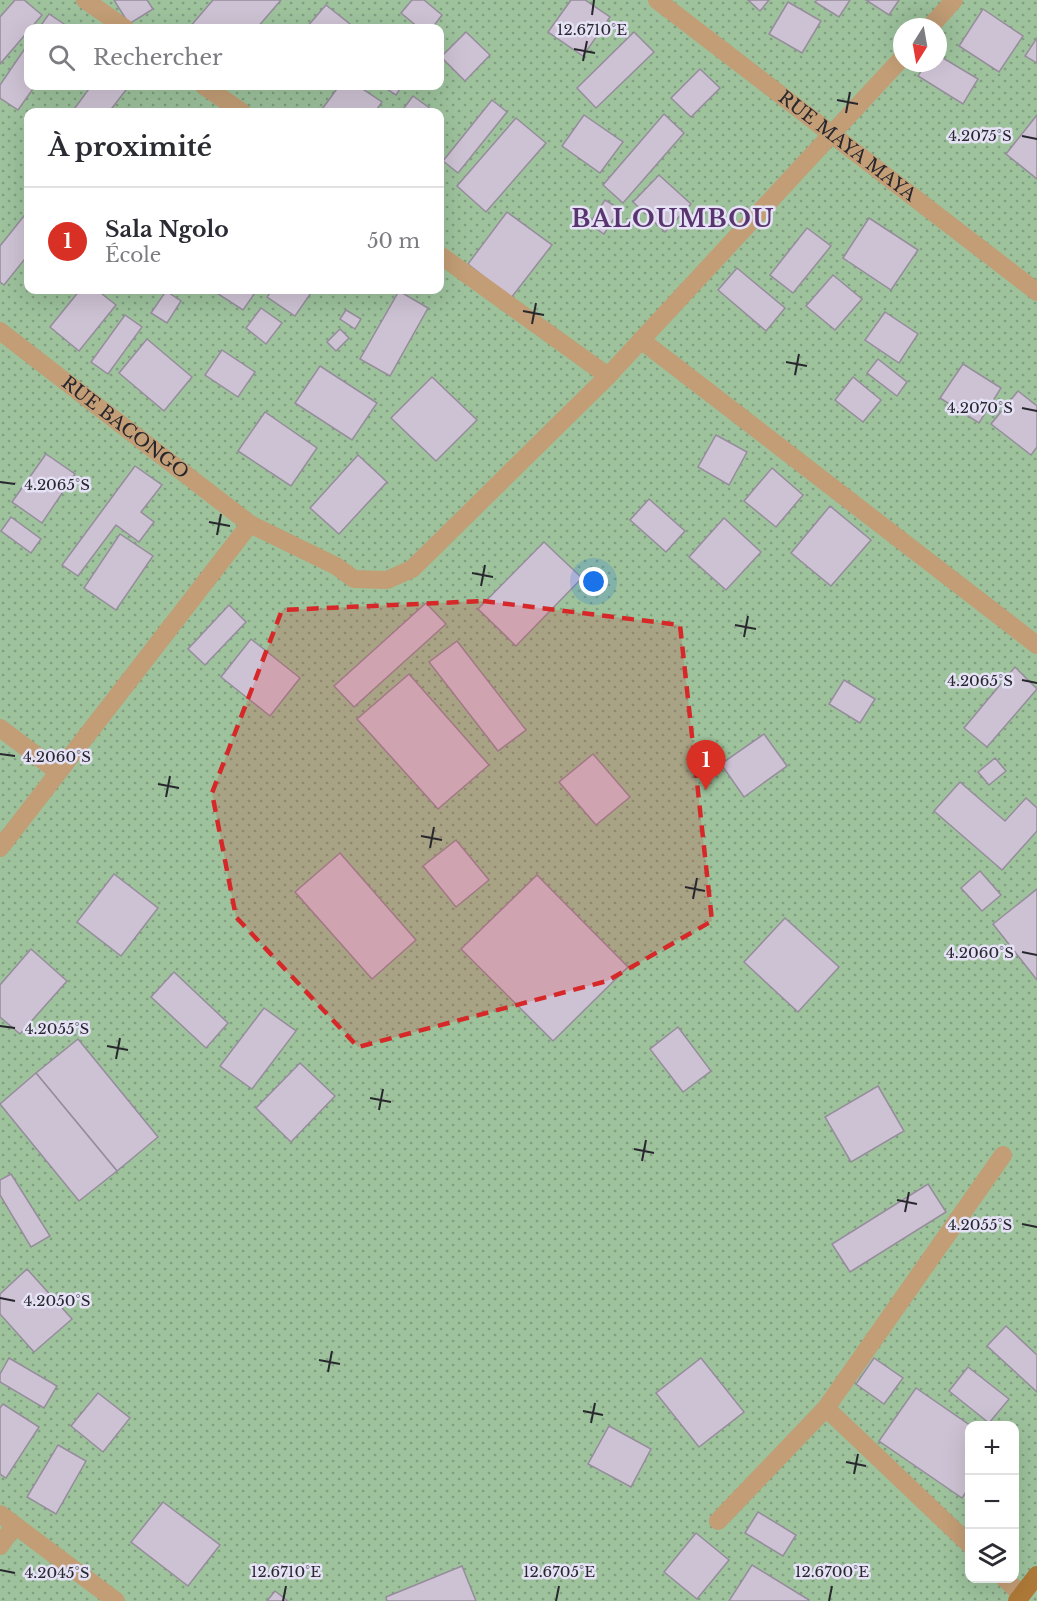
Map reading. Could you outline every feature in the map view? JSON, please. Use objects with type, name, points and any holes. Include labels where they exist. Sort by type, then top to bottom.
[{"type":"street","points":[[85,0],[119,24]]},
{"type":"street","name":"RUE MAYA MAYA","points":[[657,0],[1037,292]]},
{"type":"street","points":[[938,18],[954,0]]},
{"type":"street","name":"RUE BACONGO","points":[[0,331],[250,524],[336,566],[354,579],[387,580],[412,569],[608,376],[893,68]]},
{"type":"street","points":[[210,90],[236,108]]},
{"type":"street","points":[[444,258],[608,376]]},
{"type":"street","points":[[641,340],[1037,645]]},
{"type":"street","points":[[0,848],[57,771],[250,524]]},
{"type":"street","points":[[0,728],[57,771]]},
{"type":"street","points":[[718,1521],[826,1408],[1004,1155]]},
{"type":"street","points":[[826,1408],[965,1541]]},
{"type":"street","points":[[0,1546],[7,1520],[116,1601]]},
{"type":"street","points":[[1008,1583],[1020,1598],[1037,1575]]},
{"type":"highlighted area","points":[[483,601],[680,625],[712,921],[607,981],[358,1047],[236,917],[212,793],[282,610]]},
{"type":"green space","points":[[0,0],[1037,0],[1037,1601],[0,1601]]},
{"type":"building","points":[[15,0],[24,0],[42,15],[34,24],[24,24],[24,36],[0,64],[0,17]]},
{"type":"building","points":[[114,0],[147,0],[153,9],[129,24]]},
{"type":"building","points":[[213,0],[281,0],[260,24],[192,24]]},
{"type":"building","points":[[412,0],[424,0],[442,15],[435,24],[414,24],[401,13]]},
{"type":"building","points":[[571,0],[585,0],[610,17],[583,56],[548,32]]},
{"type":"building","points":[[748,0],[769,0],[760,11]]},
{"type":"building","points":[[817,0],[850,0],[839,17],[815,2]]},
{"type":"building","points":[[866,0],[899,0],[889,15]]},
{"type":"building","points":[[788,2],[821,21],[802,53],[769,34]]},
{"type":"building","points":[[326,5],[350,24],[309,24]]},
{"type":"building","points":[[983,9],[1023,36],[999,72],[959,46]]},
{"type":"building","points":[[49,14],[64,24],[42,24]]},
{"type":"building","points":[[466,32],[490,55],[465,81],[444,60],[444,54]]},
{"type":"building","points":[[634,32],[654,52],[596,108],[577,88]]},
{"type":"building","points":[[1037,38],[1037,63],[1025,56]]},
{"type":"building","points":[[24,50],[24,90],[32,90],[18,110],[0,98],[0,85]]},
{"type":"building","points":[[947,60],[978,79],[963,104],[918,76],[920,72],[947,72]]},
{"type":"building","points":[[700,69],[720,88],[691,117],[671,98]]},
{"type":"building","points":[[88,90],[126,90],[112,108],[75,108]]},
{"type":"building","points":[[336,90],[364,90],[382,102],[378,108],[323,108]]},
{"type":"building","points":[[388,90],[399,90],[396,95]]},
{"type":"building","points":[[413,96],[430,108],[404,108]]},
{"type":"building","points":[[492,100],[507,112],[458,173],[444,160]]},
{"type":"building","points":[[664,114],[684,133],[623,203],[603,185]]},
{"type":"building","points":[[584,115],[623,142],[600,173],[562,146]]},
{"type":"building","points":[[1037,115],[1037,179],[1006,154]]},
{"type":"building","points":[[516,118],[546,143],[486,212],[457,186]]},
{"type":"building","points":[[659,175],[691,204],[665,232],[633,202]]},
{"type":"building","points":[[605,200],[620,209],[604,234],[589,224]]},
{"type":"building","points":[[507,212],[552,245],[511,298],[468,264]]},
{"type":"building","points":[[24,216],[24,260],[4,285],[0,282],[0,246]]},
{"type":"building","points":[[869,218],[918,250],[891,290],[843,258]]},
{"type":"building","points":[[807,228],[831,246],[793,293],[770,275]]},
{"type":"building","points":[[737,268],[785,308],[766,331],[718,290]]},
{"type":"building","points":[[833,275],[862,299],[835,330],[806,306]]},
{"type":"building","points":[[77,294],[102,294],[116,305],[79,351],[50,327]]},
{"type":"building","points":[[164,294],[170,294],[181,301],[167,323],[151,313]]},
{"type":"building","points":[[218,294],[254,294],[243,310]]},
{"type":"building","points":[[269,294],[310,294],[295,316],[267,297]]},
{"type":"building","points":[[397,294],[404,294],[428,308],[390,376],[360,359]]},
{"type":"building","points":[[261,308],[282,323],[266,344],[246,328]]},
{"type":"building","points":[[346,310],[361,319],[355,329],[340,319]]},
{"type":"building","points":[[885,312],[918,334],[899,363],[865,340]]},
{"type":"building","points":[[125,315],[142,327],[108,374],[91,362]]},
{"type":"building","points":[[340,329],[349,338],[336,351],[327,342]]},
{"type":"building","points":[[147,339],[192,377],[164,411],[119,373]]},
{"type":"building","points":[[222,350],[255,372],[238,397],[205,375]]},
{"type":"building","points":[[878,359],[907,382],[897,396],[867,373]]},
{"type":"building","points":[[963,364],[1001,388],[979,423],[940,398]]},
{"type":"building","points":[[320,366],[377,403],[352,440],[295,403]]},
{"type":"building","points":[[432,377],[477,420],[436,461],[391,418]]},
{"type":"building","points":[[853,377],[881,400],[863,422],[835,400]]},
{"type":"building","points":[[1018,391],[1037,406],[1037,447],[1031,455],[991,424]]},
{"type":"building","points":[[265,412],[317,448],[291,486],[238,451]]},
{"type":"building","points":[[716,435],[747,452],[729,485],[698,467]]},
{"type":"building","points":[[46,454],[75,474],[42,523],[12,502]]},
{"type":"building","points":[[358,455],[387,482],[339,534],[310,508]]},
{"type":"building","points":[[135,466],[162,485],[141,512],[154,522],[139,542],[116,525],[78,576],[62,565]]},
{"type":"building","points":[[772,468],[803,495],[776,527],[744,501]]},
{"type":"building","points":[[649,499],[685,531],[666,552],[630,520]]},
{"type":"building","points":[[830,506],[871,540],[831,586],[791,553]]},
{"type":"building","points":[[11,517],[41,539],[31,553],[1,531]]},
{"type":"building","points":[[724,518],[761,552],[726,590],[689,557]]},
{"type":"building","points":[[120,534],[153,556],[116,610],[84,588]]},
{"type":"building","points":[[544,542],[582,578],[516,646],[478,609]]},
{"type":"building","points":[[426,603],[446,624],[354,707],[334,686]]},
{"type":"building","points":[[229,605],[246,622],[205,665],[188,649]]},
{"type":"building","points":[[251,639],[300,678],[270,716],[221,677]]},
{"type":"building","points":[[457,641],[526,730],[498,751],[429,662]]},
{"type":"building","points":[[1015,667],[1037,689],[987,747],[964,728]]},
{"type":"building","points":[[409,674],[489,765],[438,809],[357,719]]},
{"type":"building","points":[[844,680],[875,699],[860,723],[829,704]]},
{"type":"building","points":[[764,734],[787,766],[744,797],[721,764]]},
{"type":"building","points":[[593,754],[630,797],[596,825],[559,782]]},
{"type":"building","points":[[995,758],[1006,771],[989,785],[978,772]]},
{"type":"building","points":[[960,782],[1005,821],[1026,798],[1037,808],[1037,831],[1002,870],[934,811]]},
{"type":"building","points":[[456,840],[489,880],[456,907],[423,866]]},
{"type":"building","points":[[340,853],[416,940],[372,979],[295,892]]},
{"type":"building","points":[[980,871],[1001,895],[982,911],[961,888]]},
{"type":"building","points":[[114,874],[158,908],[121,956],[77,922]]},
{"type":"building","points":[[537,875],[628,967],[553,1041],[461,949]]},
{"type":"building","points":[[1037,889],[1037,980],[993,924]]},
{"type":"building","points":[[785,918],[839,967],[798,1012],[744,962]]},
{"type":"building","points":[[31,949],[67,981],[20,1034],[0,1017],[0,985]]},
{"type":"building","points":[[174,972],[228,1023],[206,1048],[151,997]]},
{"type":"building","points":[[264,1008],[296,1031],[252,1089],[220,1066]]},
{"type":"building","points":[[678,1027],[711,1071],[683,1092],[650,1049]]},
{"type":"building","points":[[78,1039],[158,1137],[117,1171],[36,1073]]},
{"type":"building","points":[[300,1063],[335,1096],[291,1142],[256,1108]]},
{"type":"building","points":[[36,1073],[117,1171],[79,1201],[0,1104]]},
{"type":"building","points":[[878,1086],[904,1131],[851,1162],[825,1117]]},
{"type":"building","points":[[11,1174],[50,1236],[31,1247],[0,1195],[0,1180]]},
{"type":"building","points":[[928,1184],[946,1212],[850,1272],[832,1244]]},
{"type":"building","points":[[27,1269],[72,1319],[34,1352],[0,1314],[0,1294]]},
{"type":"building","points":[[1006,1326],[1037,1355],[1037,1392],[987,1346]]},
{"type":"building","points":[[9,1358],[57,1386],[44,1408],[0,1382],[0,1374]]},
{"type":"building","points":[[701,1358],[744,1412],[699,1447],[656,1393]]},
{"type":"building","points":[[874,1358],[903,1378],[884,1404],[856,1384]]},
{"type":"building","points":[[968,1367],[1009,1399],[991,1421],[986,1421],[949,1391]]},
{"type":"building","points":[[916,1388],[965,1422],[965,1494],[962,1498],[879,1441]]},
{"type":"building","points":[[98,1393],[130,1418],[103,1452],[71,1426]]},
{"type":"building","points":[[3,1404],[39,1427],[6,1478],[0,1474],[0,1408]]},
{"type":"building","points":[[609,1426],[651,1449],[631,1487],[588,1464]]},
{"type":"building","points":[[58,1445],[86,1461],[56,1514],[27,1497]]},
{"type":"building","points":[[163,1502],[220,1545],[188,1586],[131,1542]]},
{"type":"building","points":[[758,1512],[796,1535],[783,1556],[745,1533]]},
{"type":"building","points":[[696,1533],[729,1560],[697,1599],[664,1572]]},
{"type":"building","points":[[752,1565],[809,1600],[809,1601],[729,1601]]},
{"type":"building","points":[[462,1566],[476,1601],[387,1601],[386,1597]]},
{"type":"building","points":[[275,1591],[288,1601],[267,1601]]},
{"type":"place","name":"Sala Ngolo","points":[[706,790]]},
{"type":"district","name":"BALOUMBOU","points":[[673,219]]}]
